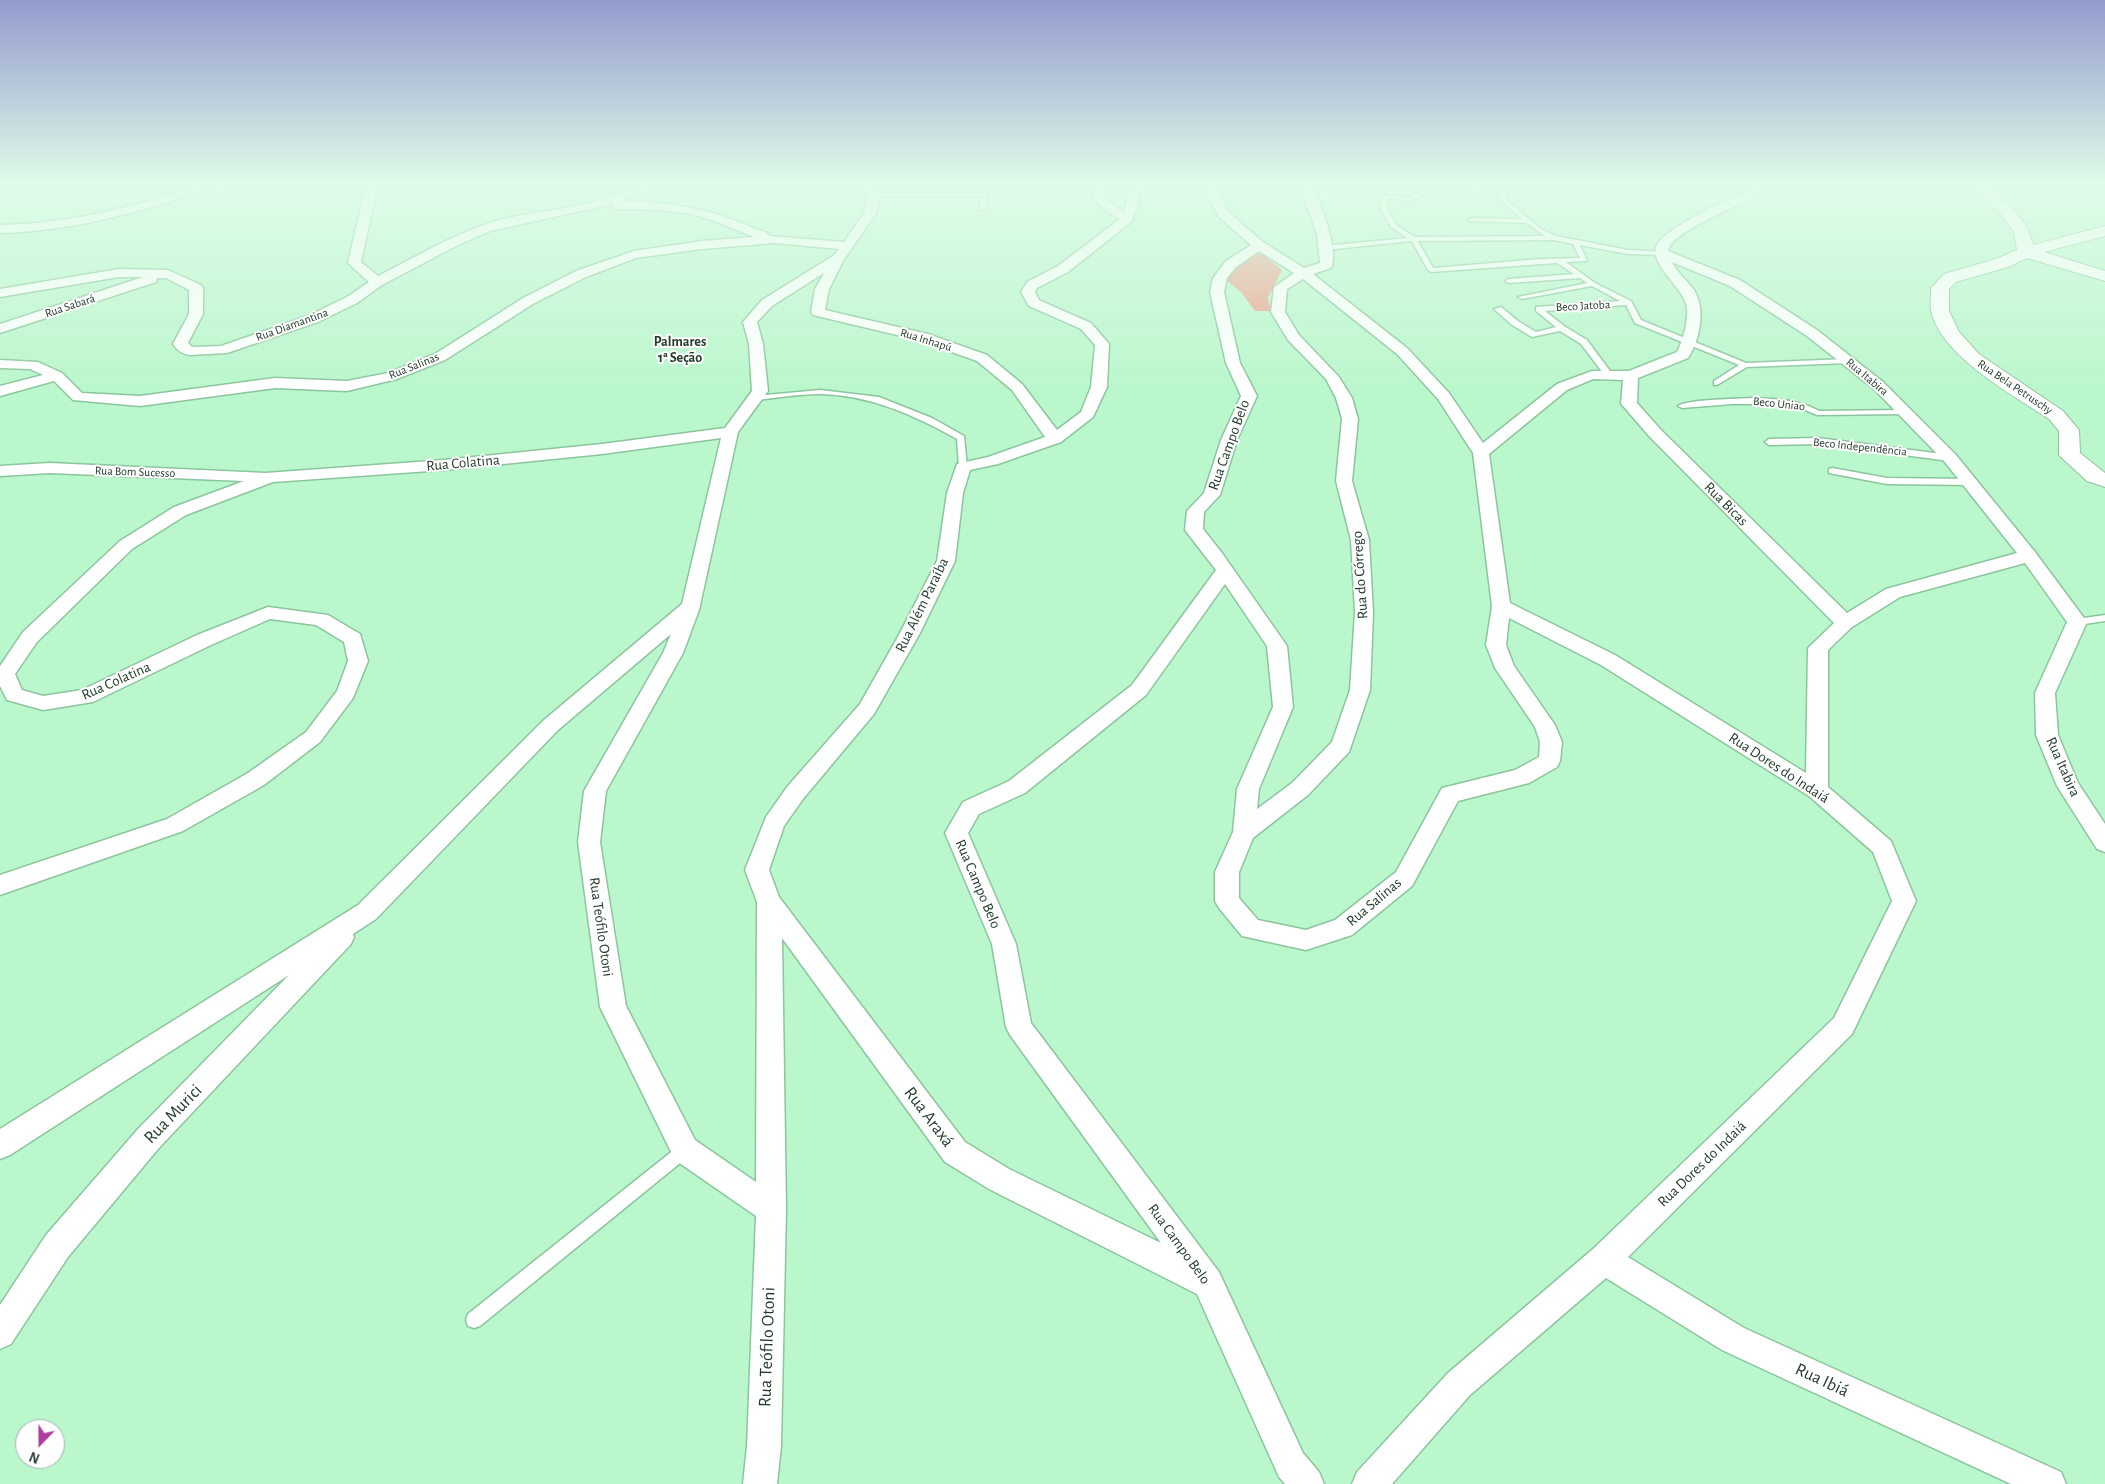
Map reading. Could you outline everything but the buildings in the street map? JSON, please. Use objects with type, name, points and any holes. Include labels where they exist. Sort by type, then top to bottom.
[{"type":"street","points":[[357,250],[354,263],[377,282]]},
{"type":"street","name":"Rua Diamantina","points":[[0,292],[119,273],[168,274],[196,288],[196,314],[180,344],[189,351],[222,350],[313,319],[352,300],[377,282],[438,250]]},
{"type":"street","name":"Rua Salinas","points":[[0,364],[33,365],[57,376],[78,397],[140,401],[275,383],[347,386],[392,376],[440,357],[528,301],[582,274],[634,255],[666,250]]},
{"type":"street","name":"Rua Salinas","points":[[829,250],[842,253]]},
{"type":"street","points":[[730,432],[760,391],[756,344],[750,322],[767,303],[844,250]]},
{"type":"street","points":[[963,467],[992,461],[1055,439],[1088,414],[1099,387],[1102,344],[1086,326],[1034,303],[1028,292],[1032,285],[1063,269],[1088,250]]},
{"type":"street","name":"Rua Campo Belo","points":[[1252,250],[1232,264],[1220,278],[1217,292],[1233,363],[1249,396],[1229,440],[1212,495],[1196,511],[1194,530],[1216,557],[1225,572],[1139,690],[1017,787],[970,808],[956,833],[1004,944],[1019,1027],[1208,1282],[1290,1465],[1307,1484]]},
{"type":"street","points":[[1267,250],[1303,273],[1402,351],[1444,396],[1480,453],[1501,606]]},
{"type":"street","name":"Rua do Córrego","points":[[1244,832],[1300,789],[1341,746],[1360,690],[1364,612],[1360,540],[1344,481],[1350,419],[1344,398],[1332,377],[1293,337],[1278,312],[1280,287],[1303,273],[1326,266],[1326,250]]},
{"type":"street","points":[[2026,252],[2033,250]]},
{"type":"street","points":[[2026,252],[2105,276]]},
{"type":"street","name":"Rua Bela Petruschy","points":[[2026,252],[2002,263],[1950,278],[1940,288],[1940,311],[1951,334],[1972,358],[2056,415],[2069,430],[2070,455],[2095,476],[2105,481]]},
{"type":"street","name":"Rua Inhapú","points":[[842,253],[822,289],[818,312],[923,337],[982,358],[1017,387],[1055,439]]},
{"type":"street","points":[[1480,453],[1562,387],[1592,375],[1631,376],[1683,354],[1690,341],[1694,306],[1688,291],[1669,270],[1660,253]]},
{"type":"street","name":"Rua Itabira","points":[[1660,253],[1735,283],[1812,333],[1878,384],[1950,458],[2030,556],[2077,622],[2045,693],[2047,736],[2068,786],[2105,843]]},
{"type":"street","name":"Rua Sabará","points":[[0,328],[168,274]]},
{"type":"street","points":[[0,391],[57,376]]},
{"type":"street","name":"Rua Bicas","points":[[1631,376],[1629,404],[1669,447],[1845,623]]},
{"type":"street","name":"Rua Colatina","points":[[0,885],[175,825],[256,779],[313,737],[346,693],[358,661],[353,639],[321,619],[268,613],[204,640],[86,697],[43,702],[14,695],[5,674],[30,637],[126,545],[180,511],[271,477],[444,465],[562,453],[730,432]]},
{"type":"street","name":"Rua Teófilo Otoni","points":[[730,432],[691,607],[673,653],[594,791],[589,842],[613,1007],[685,1150],[771,1209]]},
{"type":"street","name":"Rua Além Paraíba","points":[[769,902],[757,870],[774,823],[795,793],[867,709],[910,633],[946,561],[955,493],[963,467]]},
{"type":"street","name":"Rua Bom Sucesso","points":[[0,471],[50,468],[271,477]]},
{"type":"street","points":[[1817,790],[1818,648],[1845,623],[1893,593],[2030,556]]},
{"type":"street","name":"Rua Salinas","points":[[1225,572],[1277,646],[1283,707],[1248,789],[1244,832],[1226,872],[1226,901],[1251,929],[1306,940],[1343,928],[1404,879],[1450,794],[1521,777],[1549,761],[1551,742],[1545,726],[1505,668],[1496,645],[1501,606]]},
{"type":"street","name":"Rua Dores do Indaiá","points":[[1369,1484],[1459,1384],[1604,1260],[1843,1026],[1904,901],[1883,847],[1817,790],[1608,660],[1501,606]]},
{"type":"street","points":[[0,1145],[367,912],[550,725],[691,607]]},
{"type":"street","name":"Rua Teófilo Otoni","points":[[760,1484],[764,1446],[771,1209],[769,902]]},
{"type":"street","name":"Rua Araxá","points":[[769,902],[955,1152],[999,1179],[1208,1282]]},
{"type":"street","name":"Rua Murici","points":[[0,1333],[57,1246],[148,1139],[367,912]]},
{"type":"street","name":"Rua Ibiá","points":[[1604,1260],[1733,1339],[2049,1484]]},
{"type":"lane","points":[[1420,250],[1431,270],[1584,260],[1579,250]]},
{"type":"lane","points":[[1618,250],[1660,253]]},
{"type":"lane","name":"Beco Jatoba","points":[[1559,261],[1593,284],[1628,303],[1638,321],[1745,365]]},
{"type":"lane","points":[[1509,281],[1580,276]]},
{"type":"lane","points":[[1522,297],[1593,284]]},
{"type":"lane","name":"Beco Jatoba","points":[[1561,328],[1538,309],[1628,303]]},
{"type":"lane","points":[[1498,309],[1515,323],[1535,335],[1561,328],[1584,342],[1609,375]]},
{"type":"lane","points":[[1717,383],[1745,365],[1848,361]]},
{"type":"lane","points":[[754,398],[820,392],[876,399],[929,420],[961,438],[963,467]]},
{"type":"lane","name":"Beco Uniao","points":[[1682,406],[1753,400],[1809,406],[1817,413],[1905,412]]},
{"type":"lane","name":"Beco Independência","points":[[1768,442],[1818,441],[1950,458]]},
{"type":"lane","points":[[1832,471],[1887,481],[1970,482]]},
{"type":"lane","points":[[2077,622],[2105,618]]},
{"type":"lane","points":[[474,1320],[685,1150]]},
{"type":"shaded area","points":[[1259,251],[1282,270],[1268,298],[1271,311],[1255,311],[1241,292],[1226,280],[1237,267]]},
{"type":"district","name":"Palmares 1ª Seção","points":[[680,350]]}]
